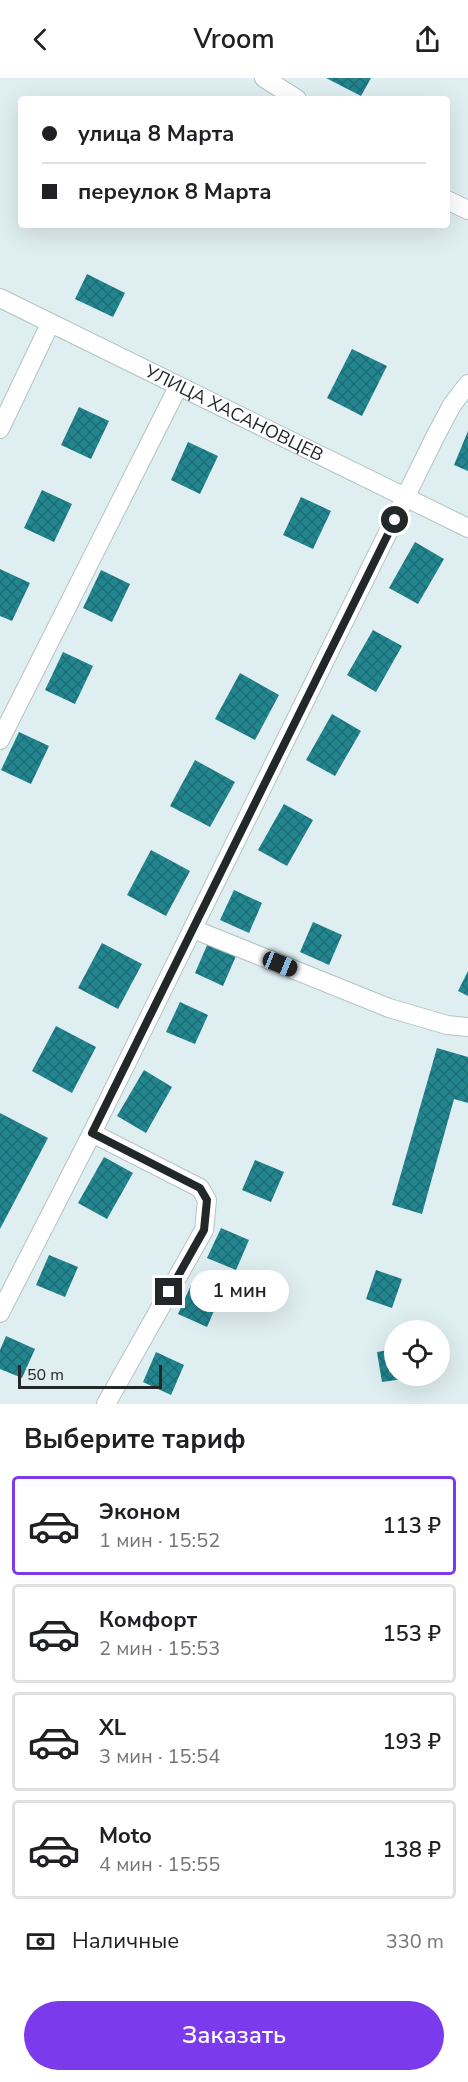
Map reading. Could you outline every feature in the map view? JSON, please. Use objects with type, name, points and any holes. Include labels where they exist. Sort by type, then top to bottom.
[{"type":"street","points":[[264,78],[292,96]]},
{"type":"street","points":[[450,201],[468,210]]},
{"type":"street","name":"УЛИЦА ХАСАНОВЦЕВ","points":[[0,298],[468,528]]},
{"type":"street","points":[[0,429],[50,324]]},
{"type":"street","points":[[0,1313],[92,1133],[436,435],[452,405],[468,384]]},
{"type":"street","points":[[0,740],[178,387]]},
{"type":"street","points":[[193,929],[389,1008],[447,1025],[468,1028]]},
{"type":"street","points":[[92,1133],[200,1188],[207,1200],[204,1230],[106,1404]]},
{"type":"building","points":[[326,78],[371,78],[361,96]]},
{"type":"building","points":[[87,274],[125,293],[113,317],[75,299]]},
{"type":"building","points":[[352,349],[387,366],[362,416],[327,398]]},
{"type":"building","points":[[79,407],[109,421],[91,459],[61,445]]},
{"type":"building","points":[[468,431],[468,471],[454,465]]},
{"type":"building","points":[[188,442],[218,456],[200,494],[171,480]]},
{"type":"building","points":[[42,490],[72,504],[54,542],[24,528]]},
{"type":"building","points":[[301,497],[331,511],[313,549],[283,535]]},
{"type":"building","points":[[415,542],[444,559],[418,604],[389,588]]},
{"type":"building","points":[[0,569],[30,583],[12,621],[0,616]]},
{"type":"building","points":[[101,570],[130,584],[112,622],[83,608]]},
{"type":"building","points":[[373,630],[402,646],[376,692],[347,675]]},
{"type":"building","points":[[63,652],[93,666],[75,704],[45,690]]},
{"type":"building","points":[[240,673],[279,695],[255,740],[215,719]]},
{"type":"building","points":[[332,714],[361,731],[335,776],[306,760]]},
{"type":"building","points":[[19,732],[49,746],[31,784],[1,770]]},
{"type":"building","points":[[195,760],[235,782],[210,827],[170,806]]},
{"type":"building","points":[[284,804],[313,820],[287,866],[258,850]]},
{"type":"building","points":[[151,850],[190,871],[166,916],[127,895]]},
{"type":"building","points":[[234,890],[262,903],[249,933],[220,920]]},
{"type":"building","points":[[313,922],[342,935],[329,965],[300,952]]},
{"type":"building","points":[[102,943],[142,964],[118,1009],[78,988]]},
{"type":"building","points":[[208,943],[236,956],[223,986],[195,973]]},
{"type":"building","points":[[468,971],[468,996],[458,991]]},
{"type":"building","points":[[180,1002],[208,1015],[195,1044],[166,1032]]},
{"type":"building","points":[[56,1026],[96,1047],[72,1093],[32,1071]]},
{"type":"building","points":[[437,1048],[468,1057],[468,1103],[454,1099],[422,1214],[392,1205]]},
{"type":"building","points":[[144,1070],[172,1087],[146,1133],[117,1116]]},
{"type":"building","points":[[0,1113],[48,1138],[0,1229]]},
{"type":"building","points":[[104,1157],[133,1173],[107,1219],[78,1203]]},
{"type":"building","points":[[255,1160],[284,1172],[271,1202],[242,1190]]},
{"type":"building","points":[[221,1228],[249,1240],[236,1270],[207,1258]]},
{"type":"building","points":[[49,1255],[78,1267],[65,1297],[36,1285]]},
{"type":"building","points":[[376,1270],[402,1279],[392,1308],[366,1299]]},
{"type":"building","points":[[191,1285],[220,1297],[207,1327],[178,1314]]},
{"type":"building","points":[[6,1336],[35,1349],[22,1378],[0,1369],[0,1350]]},
{"type":"building","points":[[384,1351],[384,1382],[382,1382],[377,1352]]},
{"type":"building","points":[[156,1352],[184,1365],[171,1395],[143,1382]]},
{"type":"route","points":[[169,1292],[204,1230],[207,1200],[200,1188],[92,1133],[395,520]]}]
